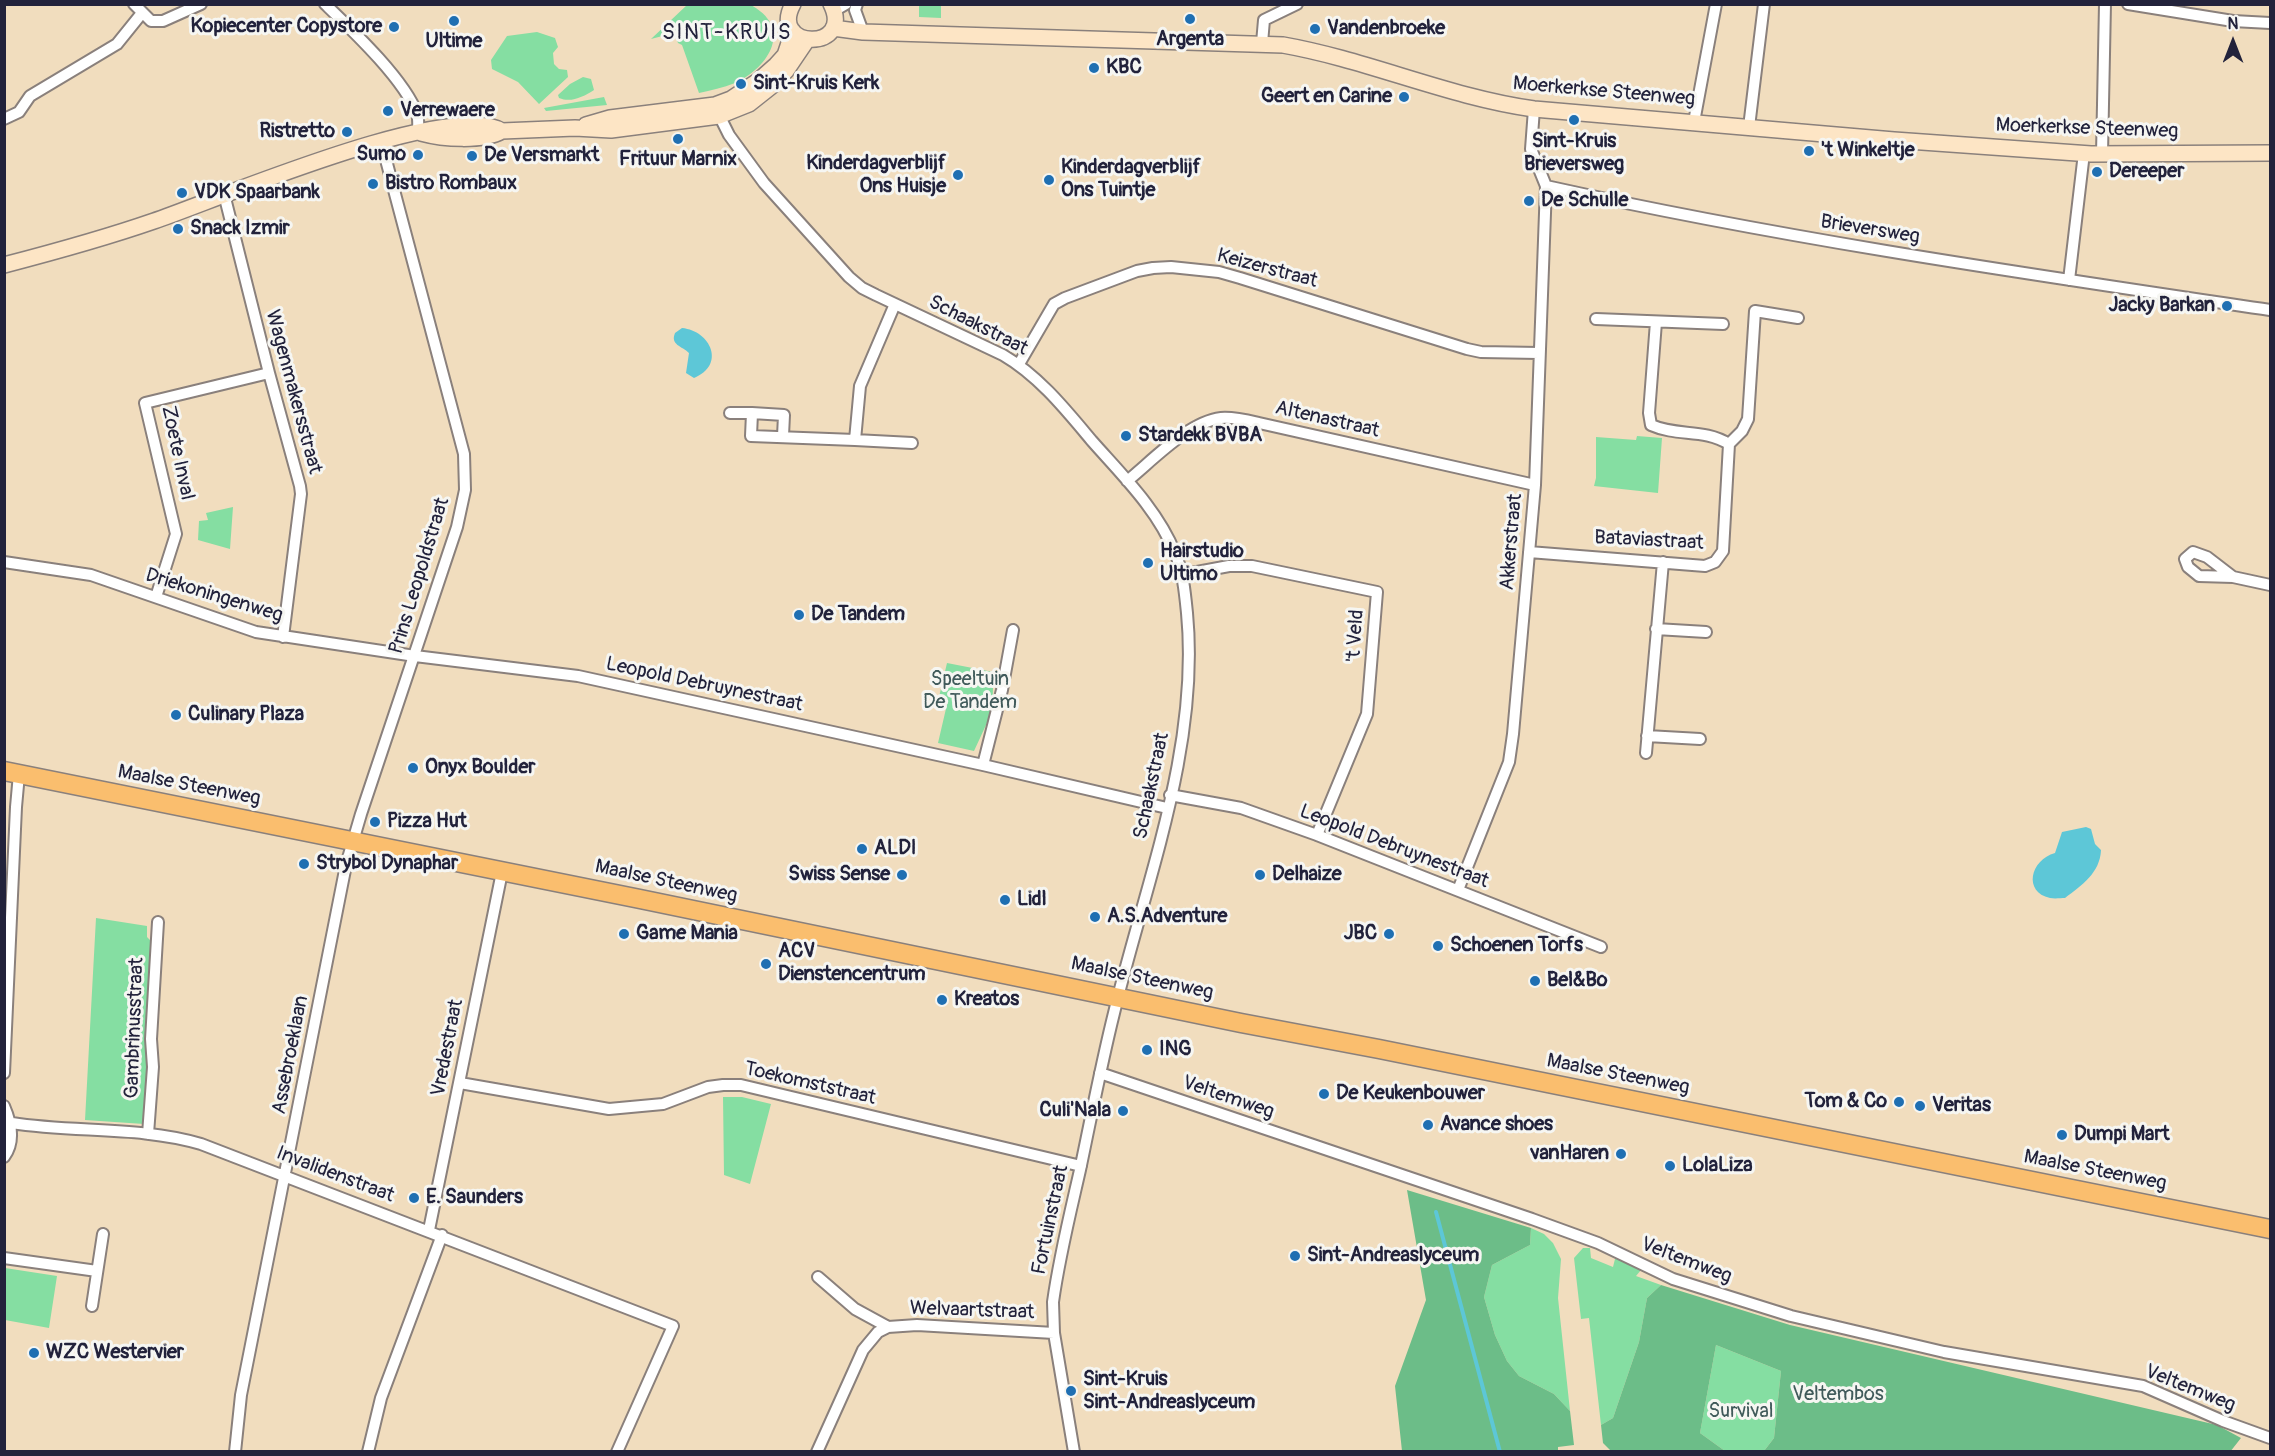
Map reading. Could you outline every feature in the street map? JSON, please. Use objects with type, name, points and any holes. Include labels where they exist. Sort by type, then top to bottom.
[{"type":"main road","name":"Maalse Steenweg","points":[[12,773],[2271,1229]]},
{"type":"street","points":[[134,4],[151,21],[163,21],[201,4]]},
{"type":"street","points":[[325,4],[359,37],[398,83],[411,101],[417,115],[418,132]]},
{"type":"street","points":[[857,4],[855,10],[862,33]]},
{"type":"street","points":[[1262,43],[1264,20],[1297,4]]},
{"type":"street","points":[[1694,122],[1716,4]]},
{"type":"street","points":[[1749,126],[1764,4]]},
{"type":"street","points":[[2102,154],[2105,4]]},
{"type":"street","points":[[2128,4],[2233,21],[2271,23]]},
{"type":"street","points":[[789,6],[789,19],[793,31],[799,37],[807,40],[823,38],[833,28],[837,7]]},
{"type":"street","points":[[4,119],[19,112],[30,96],[117,44],[142,13]]},
{"type":"street","name":"Moerkerkse Steenweg","points":[[833,28],[862,33],[1262,43],[1322,53],[1488,100],[1534,109],[1894,140],[2084,153],[2271,153]]},
{"type":"street","points":[[717,110],[747,90],[785,55],[793,31]]},
{"type":"street","points":[[4,265],[155,221],[224,194],[381,141],[440,127],[492,125],[502,131],[575,128],[611,130],[749,104],[786,71],[807,40]]},
{"type":"street","points":[[1534,109],[1530,149],[1546,186]]},
{"type":"street","name":"Schaakstraat","points":[[717,110],[741,154],[764,183],[836,264],[862,288],[1019,364],[1045,387],[1127,482],[1167,535],[1176,554],[1182,575],[1189,628],[1189,677],[1184,724],[1167,808],[1118,997]]},
{"type":"street","name":"Prins Leopoldstraat","points":[[352,842],[415,656],[462,507],[466,466],[381,141]]},
{"type":"street","points":[[2069,280],[2084,153]]},
{"type":"street","name":"Brieversweg","points":[[1546,186],[1676,214],[2069,280],[2271,310]]},
{"type":"street","name":"Akkerstraat","points":[[1458,890],[1509,762],[1513,734],[1535,485],[1546,186]]},
{"type":"street","name":"Wagenmakersstraat","points":[[224,194],[301,494],[283,637]]},
{"type":"street","name":"Keizerstraat","points":[[1019,364],[1048,313],[1059,301],[1137,271],[1172,267],[1220,272],[1467,349],[1481,352],[1539,353]]},
{"type":"street","points":[[855,440],[860,386],[896,304]]},
{"type":"street","points":[[1656,322],[1649,413],[1651,425],[1662,430],[1716,436],[1729,444],[1742,431],[1748,419],[1755,311],[1798,318]]},
{"type":"street","points":[[1596,320],[1723,324]]},
{"type":"street","name":"Zoete Inval","points":[[156,597],[176,534],[145,403],[269,373]]},
{"type":"street","points":[[730,413],[784,415],[783,436]]},
{"type":"street","points":[[752,413],[751,436],[912,443]]},
{"type":"street","name":"Altenastraat","points":[[1127,482],[1197,426],[1220,418],[1259,423],[1535,485]]},
{"type":"street","name":"Bataviastraat","points":[[1530,552],[1705,566],[1715,562],[1723,551],[1729,444]]},
{"type":"street","name":"Driekoningenweg","points":[[4,562],[91,575],[256,632],[415,656]]},
{"type":"street","points":[[1646,753],[1663,562]]},
{"type":"street","name":"'t Veld","points":[[1182,575],[1229,566],[1252,566],[1377,592],[1367,714],[1317,835]]},
{"type":"street","points":[[2233,577],[2271,585]]},
{"type":"street","points":[[1656,629],[1706,632]]},
{"type":"street","points":[[983,765],[1002,690],[1013,630]]},
{"type":"street","name":"Leopold Debruynestraat","points":[[415,656],[578,676],[1167,808]]},
{"type":"street","points":[[1647,736],[1700,739]]},
{"type":"street","points":[[4,1073],[16,807],[12,773]]},
{"type":"street","name":"Leopold Debruynestraat","points":[[1170,795],[1241,808],[1317,835],[1601,947]]},
{"type":"street","name":"Assebroeklaan","points":[[235,1452],[241,1395],[352,842]]},
{"type":"street","name":"Vredestraat","points":[[429,1230],[502,872]]},
{"type":"street","name":"Gambrinusstraat","points":[[148,1134],[153,1067],[151,1039],[158,922]]},
{"type":"street","name":"Fortuinstraat","points":[[1074,1452],[1052,1310],[1055,1283],[1118,997]]},
{"type":"street","name":"Veltemweg","points":[[1100,1072],[1532,1219],[1598,1243],[1673,1279],[1780,1313],[1944,1352],[2143,1386],[2223,1421],[2271,1438]]},
{"type":"street","name":"Toekomststraat","points":[[460,1083],[609,1109],[663,1104],[708,1087],[741,1085],[1081,1166]]},
{"type":"street","points":[[4,1106],[12,1123],[10,1147],[4,1157]]},
{"type":"street","name":"Invalidenstraat","points":[[12,1123],[148,1134],[192,1141],[285,1174],[673,1326],[617,1452]]},
{"type":"street","points":[[92,1306],[102,1234]]},
{"type":"street","points":[[368,1452],[381,1398],[442,1235]]},
{"type":"street","points":[[4,1258],[97,1271]]},
{"type":"street","name":"Welvaartstraat","points":[[818,1277],[855,1309],[888,1327]]},
{"type":"street","name":"Welvaartstraat","points":[[817,1452],[863,1350],[878,1332],[888,1327],[917,1325],[1054,1333]]},
{"type":"green space","points":[[749,4],[763,13],[771,24],[774,35],[767,57],[747,76],[735,83],[699,93],[682,45],[678,43],[674,33],[651,39],[687,5]]},
{"type":"green space","points":[[919,5],[941,5],[941,18],[919,17]]},
{"type":"green space","points":[[537,32],[555,38],[558,47],[553,53],[554,64],[559,69],[567,70],[568,77],[539,104],[518,82],[492,69],[491,60],[507,36]]},
{"type":"green space","points":[[583,77],[591,79],[594,90],[577,98],[568,100],[559,98],[558,95],[570,84]]},
{"type":"green space","points":[[604,97],[607,105],[546,111],[544,108]]},
{"type":"green space","points":[[1637,436],[1662,438],[1658,493],[1594,486],[1596,437],[1636,440]]},
{"type":"green space","points":[[233,507],[230,549],[198,540],[199,521],[208,520],[206,513]]},
{"type":"green space","name":"Speeltuin De Tandem","points":[[947,663],[993,672],[989,719],[974,751],[938,743],[948,700],[939,697]]},
{"type":"green space","points":[[96,918],[147,926],[147,937],[152,942],[145,1046],[148,1059],[144,1124],[85,1120]]},
{"type":"green space","points":[[723,1097],[742,1097],[771,1104],[750,1184],[724,1175]]},
{"type":"green space","points":[[1407,1190],[1531,1228],[1530,1245],[1492,1265],[1484,1297],[1495,1335],[1507,1361],[1519,1376],[1554,1394],[1570,1411],[1574,1445],[1558,1447],[1558,1452],[1402,1451],[1395,1386],[1426,1300]]},
{"type":"green space","points":[[1531,1228],[1544,1234],[1553,1243],[1561,1259],[1558,1298],[1570,1411],[1554,1394],[1519,1376],[1507,1361],[1495,1335],[1484,1297],[1492,1265],[1530,1245]]},
{"type":"green space","points":[[1583,1248],[1590,1248],[1591,1258],[1613,1267],[1615,1259],[1619,1258],[1640,1267],[1641,1270],[1636,1276],[1661,1285],[1647,1298],[1639,1342],[1613,1418],[1601,1425],[1589,1318],[1581,1319],[1574,1258]]},
{"type":"green space","points":[[5,1268],[57,1276],[49,1328],[5,1320]]},
{"type":"green space","name":"Veltembos","points":[[1661,1285],[1790,1325],[2217,1425],[2241,1438],[2230,1452],[1764,1451],[1774,1438],[1781,1371],[1716,1345],[1700,1433],[1725,1451],[1611,1451],[1603,1443],[1601,1425],[1613,1418],[1639,1342],[1647,1298]]},
{"type":"green space","name":"Survival","points":[[1716,1345],[1781,1371],[1774,1438],[1764,1451],[1725,1451],[1700,1433]]},
{"type":"water","points":[[682,328],[701,335],[711,349],[710,365],[694,378],[686,373],[689,353],[674,340],[675,333]]},
{"type":"water","points":[[2086,827],[2091,829],[2095,844],[2101,850],[2094,872],[2065,898],[2041,895],[2033,883],[2035,869],[2046,857],[2055,853],[2062,832]]},
{"type":"waterway","points":[[1436,1212],[1500,1452]]},
{"type":"place","name":"Argenta","points":[[1190,19]]},
{"type":"place","name":"Ultime","points":[[454,21]]},
{"type":"place","name":"Kopiecenter Copystore","points":[[394,27]]},
{"type":"place","name":"Vandenbroeke","points":[[1315,29]]},
{"type":"place","name":"KBC","points":[[1094,68]]},
{"type":"place","name":"Sint-Kruis Kerk","points":[[741,84]]},
{"type":"place","name":"Geert en Carine","points":[[1404,97]]},
{"type":"place","name":"Verrewaere","points":[[388,111]]},
{"type":"place","name":"Sint-Kruis Brieversweg","points":[[1574,120]]},
{"type":"place","name":"Ristretto","points":[[347,132]]},
{"type":"place","name":"Frituur Marnix","points":[[678,139]]},
{"type":"place","name":"'t Winkeltje","points":[[1809,151]]},
{"type":"place","name":"Sumo","points":[[418,155]]},
{"type":"place","name":"De Versmarkt","points":[[472,156]]},
{"type":"place","name":"Dereeper","points":[[2097,172]]},
{"type":"place","name":"Kinderdagverblijf Ons Huisje","points":[[958,175]]},
{"type":"place","name":"Kinderdagverblijf Ons Tuintje","points":[[1049,180]]},
{"type":"place","name":"Bistro Rombaux","points":[[373,184]]},
{"type":"place","name":"VDK Spaarbank","points":[[182,193]]},
{"type":"place","name":"De Schulle","points":[[1529,201]]},
{"type":"place","name":"Snack Izmir","points":[[178,229]]},
{"type":"place","name":"Jacky Barkan","points":[[2227,306]]},
{"type":"place","name":"Stardekk BVBA","points":[[1126,436]]},
{"type":"place","name":"Hairstudio Ultimo","points":[[1148,563]]},
{"type":"place","name":"De Tandem","points":[[799,615]]},
{"type":"place","name":"Culinary Plaza","points":[[176,715]]},
{"type":"place","name":"Onyx Boulder","points":[[413,768]]},
{"type":"place","name":"Pizza Hut","points":[[375,822]]},
{"type":"place","name":"ALDI","points":[[862,849]]},
{"type":"place","name":"Strybol Dynaphar","points":[[304,864]]},
{"type":"place","name":"Swiss Sense","points":[[902,875]]},
{"type":"place","name":"Delhaize","points":[[1260,875]]},
{"type":"place","name":"Lidl","points":[[1005,900]]},
{"type":"place","name":"A.S.Adventure","points":[[1095,917]]},
{"type":"place","name":"Game Mania","points":[[624,934]]},
{"type":"place","name":"JBC","points":[[1389,934]]},
{"type":"place","name":"Schoenen Torfs","points":[[1438,946]]},
{"type":"place","name":"ACV Dienstencentrum","points":[[766,964]]},
{"type":"place","name":"Bel&Bo","points":[[1535,981]]},
{"type":"place","name":"Kreatos","points":[[942,1000]]},
{"type":"place","name":"ING","points":[[1147,1050]]},
{"type":"place","name":"De Keukenbouwer","points":[[1324,1094]]},
{"type":"place","name":"Tom & Co","points":[[1899,1102]]},
{"type":"place","name":"Veritas","points":[[1920,1106]]},
{"type":"place","name":"Culi'Nala","points":[[1123,1111]]},
{"type":"place","name":"Avance shoes","points":[[1428,1125]]},
{"type":"place","name":"Dumpi Mart","points":[[2062,1135]]},
{"type":"place","name":"vanHaren","points":[[1621,1154]]},
{"type":"place","name":"LolaLiza","points":[[1670,1166]]},
{"type":"place","name":"E. Saunders","points":[[414,1198]]},
{"type":"place","name":"Sint-Andreaslyceum","points":[[1295,1256]]},
{"type":"place","name":"WZC Westervier","points":[[34,1353]]},
{"type":"place","name":"Sint-Kruis Sint-Andreaslyceum","points":[[1071,1391]]},
{"type":"district","name":"SINT-KRUIS","points":[[727,33]]}]
